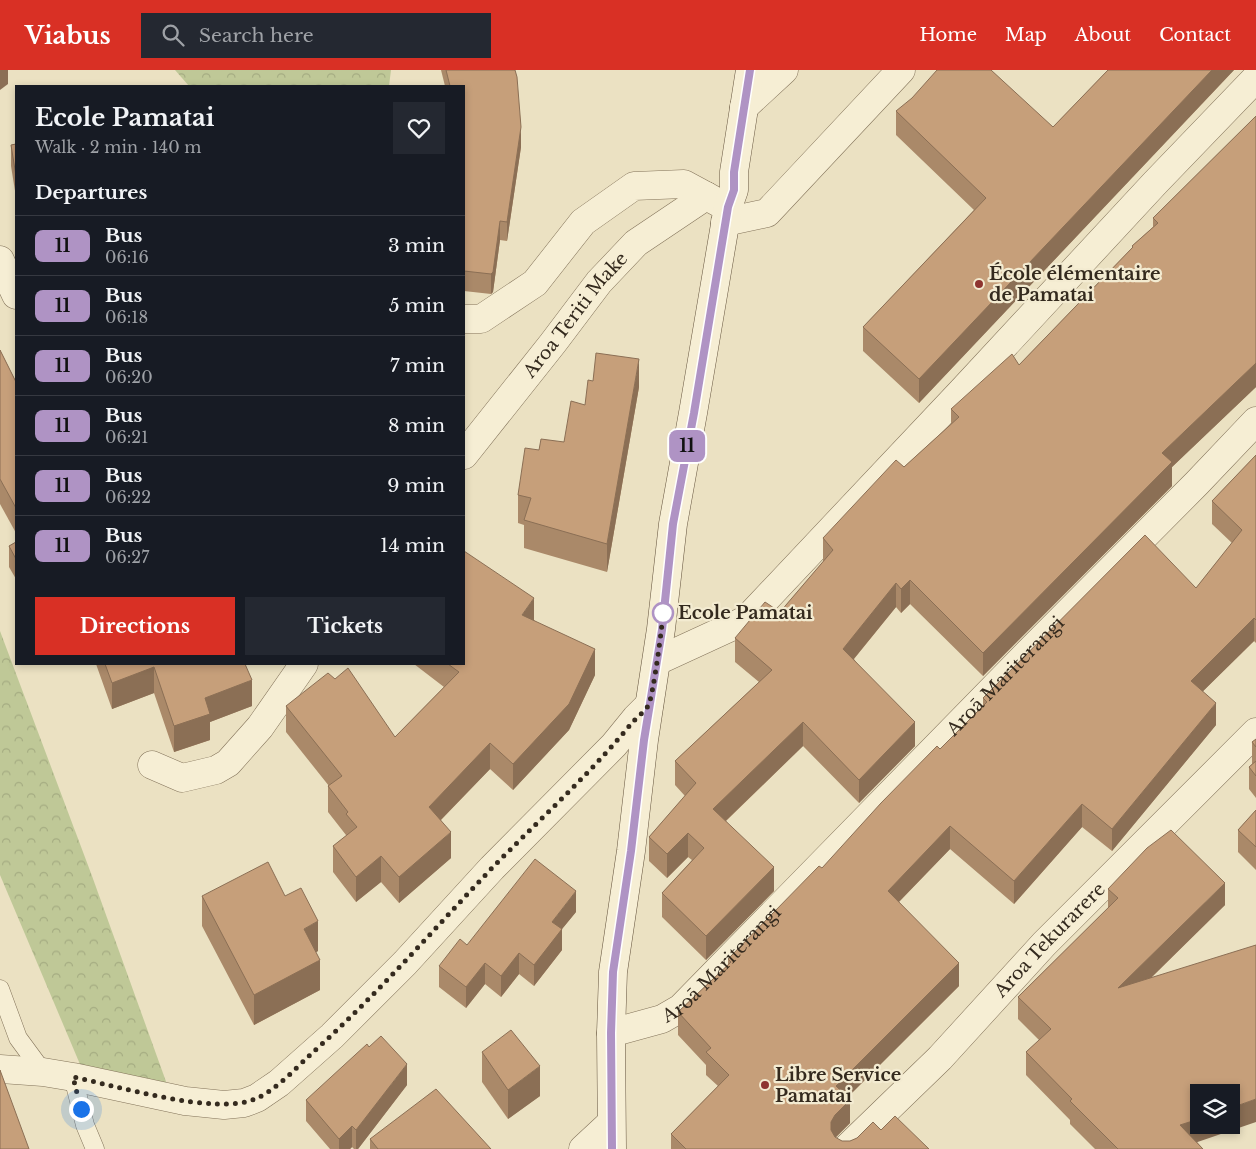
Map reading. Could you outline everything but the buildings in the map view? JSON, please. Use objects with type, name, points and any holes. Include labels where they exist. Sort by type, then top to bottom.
[{"type":"street","points":[[583,1149],[612,1136],[611,1033],[613,972],[631,851],[644,740],[657,661],[673,524],[694,413],[720,209],[734,190],[734,172],[750,70]]},
{"type":"street","points":[[744,107],[784,70]]},
{"type":"street","points":[[465,319],[481,319],[535,283],[583,222],[634,186],[684,184],[720,209],[767,213],[901,70]]},
{"type":"street","points":[[657,661],[746,620],[1256,78]]},
{"type":"street","name":"Aroa Teriti Make","points":[[465,454],[553,344],[599,282],[636,243],[720,209]]},
{"type":"street","points":[[0,260],[15,293]]},
{"type":"street","name":"Aroā Mariterangi","points":[[611,1033],[662,1019],[680,1008],[1256,421]]},
{"type":"street","points":[[152,765],[182,778],[216,770],[228,763],[260,727],[301,666]]},
{"type":"street","points":[[0,1069],[44,1072],[73,1077],[185,1101],[224,1105],[244,1103],[257,1098],[279,1083],[332,1036],[405,963],[492,868],[614,744],[649,705]]},
{"type":"street","name":"Aroa Tekurarere","points":[[846,1149],[940,1058],[1044,944],[1256,732]]},
{"type":"lane","points":[[0,989],[18,1038],[44,1072]]},
{"type":"lane","points":[[73,1077],[85,1126],[95,1149]]},
{"type":"green space","points":[[175,70],[391,70],[389,85],[188,85]]},
{"type":"green space","points":[[0,631],[92,876],[168,1087],[82,1069],[0,875]]},
{"type":"bus line","name":"11","points":[[612,1149],[611,1033],[613,972],[631,851],[644,740],[662,630],[673,524],[694,413],[728,207],[734,190],[734,172],[750,70]]},
{"type":"place","name":"École élémentaire de Pamatai","points":[[979,284]]},
{"type":"place","name":"Ecole Pamatai","points":[[663,613]]},
{"type":"place","name":"Libre Service Pamatai","points":[[765,1085]]},
{"type":"route","points":[[81,1109],[73,1077],[185,1101],[224,1105],[244,1103],[257,1098],[279,1083],[332,1036],[405,963],[492,868],[614,744],[649,705],[663,613]]}]
